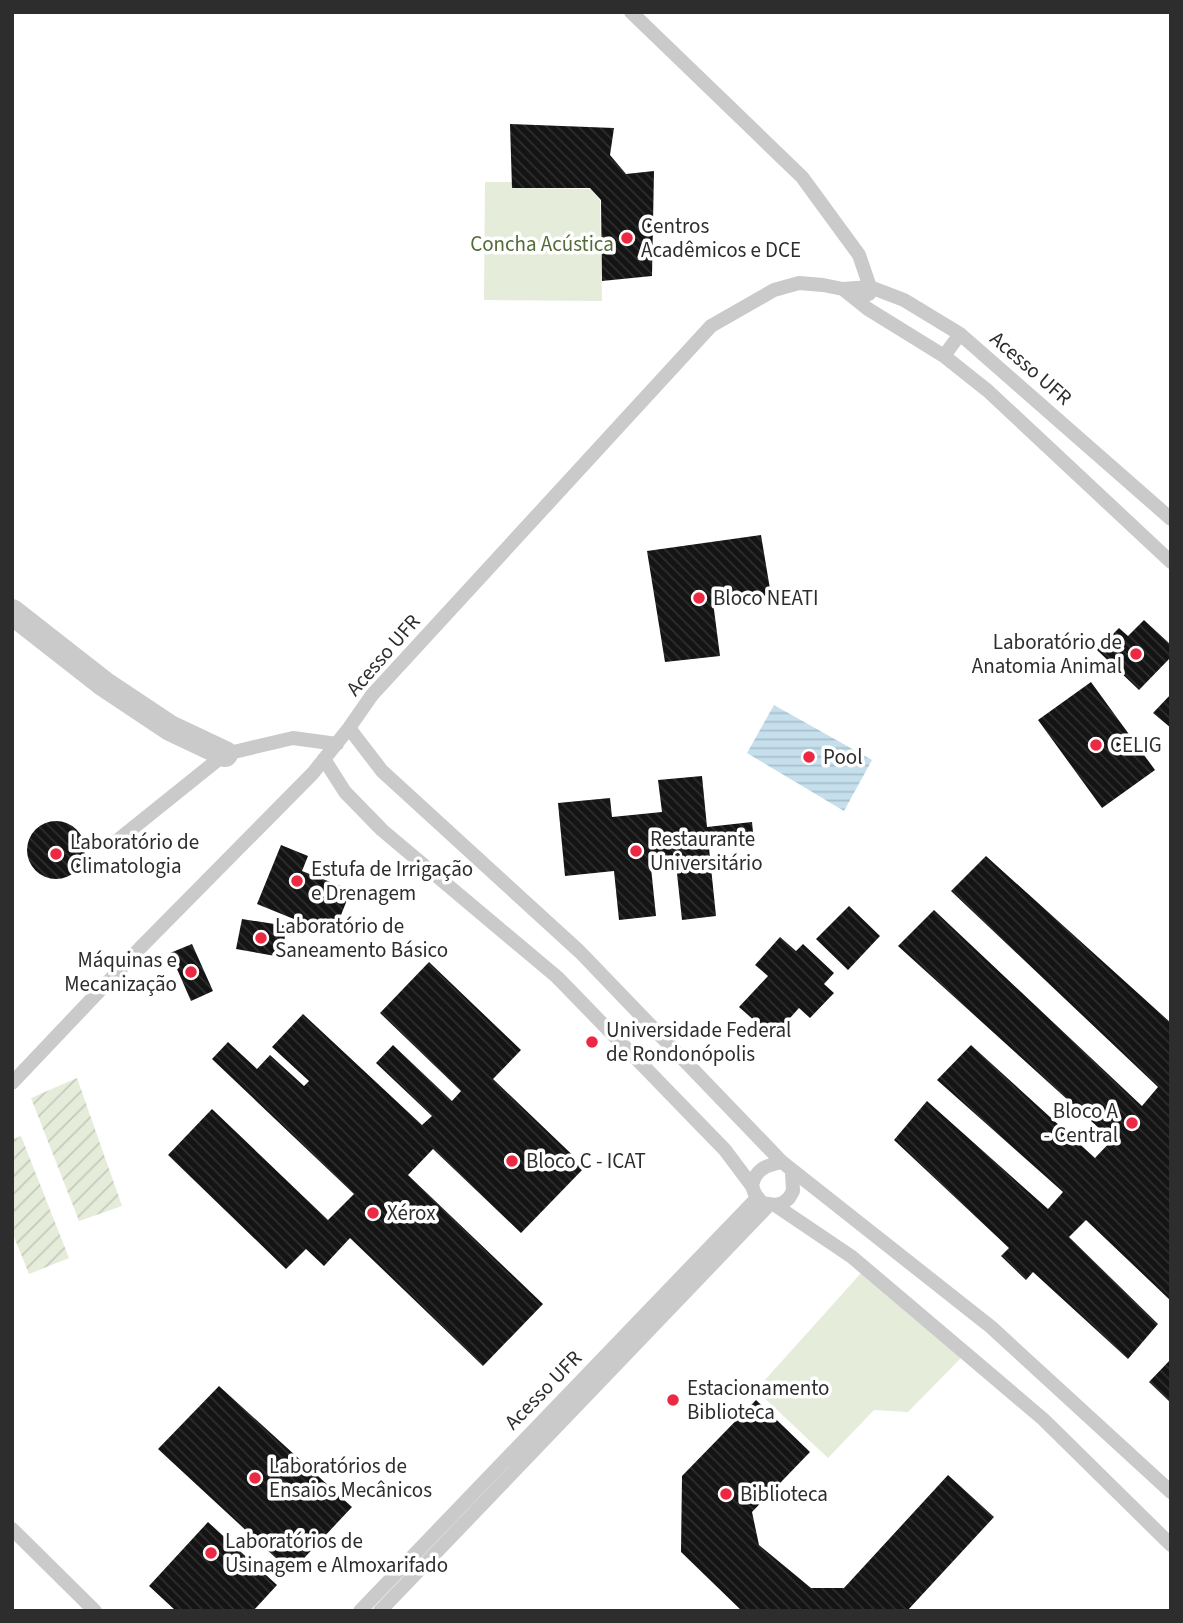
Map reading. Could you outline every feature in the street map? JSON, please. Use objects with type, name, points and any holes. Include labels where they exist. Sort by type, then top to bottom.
[{"type":"street","points":[[12,612],[104,684],[170,728],[225,754]]},
{"type":"lane","points":[[631,12],[802,177],[859,255],[870,287],[868,309]]},
{"type":"lane","name":"Acesso UFR","points":[[1171,519],[960,334],[904,300],[870,287],[843,289],[799,283],[774,290],[711,326],[372,695],[349,728],[382,771],[580,952],[787,1167],[991,1327],[1171,1492]]},
{"type":"lane","points":[[843,289],[868,309],[944,356],[988,391],[1171,562]]},
{"type":"lane","points":[[944,356],[960,334]]},
{"type":"lane","points":[[12,1083],[142,946],[313,773],[349,728]]},
{"type":"lane","points":[[113,844],[225,754],[293,738],[337,744]]},
{"type":"lane","points":[[324,759],[345,792],[382,830],[557,977],[724,1150],[763,1199],[852,1257],[1043,1419],[1171,1545]]},
{"type":"lane","name":"Acesso UFR","points":[[763,1199],[756,1174],[761,1169],[787,1167]]},
{"type":"lane","name":"Acesso UFR","points":[[763,1199],[783,1203],[789,1198],[793,1191],[787,1167]]},
{"type":"lane","name":"Acesso UFR","points":[[360,1611],[763,1199]]},
{"type":"lane","name":"Acesso UFR","points":[[380,1611],[763,1199]]},
{"type":"lane","points":[[12,1529],[95,1611]]},
{"type":"green space","name":"Concha Acústica","points":[[485,182],[512,182],[513,188],[591,189],[600,201],[602,301],[484,300]]},
{"type":"green space","points":[[77,1078],[122,1206],[79,1221],[31,1098]]},
{"type":"green space","points":[[21,1136],[69,1258],[29,1274],[12,1232],[12,1140]]},
{"type":"green space","points":[[862,1272],[961,1358],[908,1412],[874,1410],[828,1458],[756,1390]]},
{"type":"water","name":"Pool","points":[[774,705],[872,760],[844,811],[747,753]]},
{"type":"building","name":"Centros Acadêmicos e DCE","points":[[510,124],[614,128],[610,155],[626,174],[654,171],[652,276],[602,281],[601,200],[590,188],[512,188]]},
{"type":"building","name":"Bloco NEATI","points":[[761,535],[771,595],[713,602],[720,656],[665,662],[647,551]]},
{"type":"building","name":"Laboratório de Anatomia Animal","points":[[1144,620],[1171,645],[1171,657],[1139,690],[1097,650],[1119,628],[1128,636]]},
{"type":"building","name":"CELIG","points":[[1091,682],[1155,770],[1102,808],[1038,720]]},
{"type":"building","points":[[1171,694],[1171,728],[1153,713]]},
{"type":"building","name":"Restaurante Universitário","points":[[702,776],[707,827],[752,822],[754,842],[709,848],[716,916],[682,920],[675,855],[650,858],[656,916],[619,920],[614,871],[565,876],[558,803],[610,798],[612,817],[662,812],[658,780]]},
{"type":"building","name":"Laboratório de Climatologia","points":[[50,821],[62,821],[77,829],[85,844],[85,856],[77,871],[62,879],[50,879],[35,871],[27,856],[27,844],[35,829]]},
{"type":"building","name":"Estufa de Irrigação e Drenagem","points":[[281,845],[308,856],[302,871],[351,890],[333,935],[257,904]]},
{"type":"building","name":"Bloco A - Central","points":[[986,856],[1171,1023],[1171,1301],[1086,1220],[1069,1237],[1158,1324],[1128,1359],[1033,1272],[1026,1280],[1001,1256],[1009,1248],[894,1140],[927,1101],[1048,1209],[1063,1192],[937,1080],[971,1045],[1095,1158],[1112,1140],[898,946],[934,910],[1142,1106],[1158,1087],[951,891]]},
{"type":"building","points":[[849,906],[880,936],[848,970],[816,939]]},
{"type":"building","name":"Laboratório de Saneamento Básico","points":[[242,919],[287,926],[281,957],[236,949]]},
{"type":"building","points":[[780,937],[796,951],[803,944],[834,973],[824,984],[834,993],[810,1018],[799,1008],[773,1037],[739,1007],[768,976],[755,965]]},
{"type":"building","name":"Máquinas e Mecanização","points":[[192,944],[213,991],[191,1001],[170,953]]},
{"type":"building","name":"Bloco C - ICAT","points":[[429,962],[521,1050],[493,1079],[585,1167],[521,1233],[433,1149],[408,1175],[543,1304],[483,1366],[350,1238],[324,1266],[306,1249],[286,1269],[168,1155],[212,1109],[328,1220],[354,1194],[212,1059],[228,1042],[257,1069],[270,1055],[304,1086],[309,1081],[272,1047],[303,1014],[422,1125],[432,1116],[376,1063],[393,1045],[452,1101],[461,1091],[380,1013]]},
{"type":"building","points":[[1171,1359],[1171,1403],[1149,1382]]},
{"type":"building","name":"Laboratórios de Ensaios Mecânicos","points":[[219,1386],[352,1507],[291,1572],[158,1449]]},
{"type":"building","name":"Biblioteca","points":[[756,1400],[810,1452],[752,1512],[759,1545],[811,1588],[844,1588],[948,1475],[994,1517],[907,1611],[742,1611],[681,1552],[682,1476]]},
{"type":"building","name":"Laboratórios de Usinagem e Almoxarifado","points":[[208,1522],[277,1585],[253,1611],[176,1611],[149,1586]]},
{"type":"place","name":"Centros Acadêmicos e DCE","points":[[627,238]]},
{"type":"place","name":"Bloco NEATI","points":[[699,598]]},
{"type":"place","name":"Laboratório de Anatomia Animal","points":[[1136,654]]},
{"type":"place","name":"CELIG","points":[[1096,745]]},
{"type":"place","name":"Pool","points":[[809,757]]},
{"type":"place","name":"Restaurante Universitário","points":[[636,851]]},
{"type":"place","name":"Laboratório de Climatologia","points":[[56,854]]},
{"type":"place","name":"Estufa de Irrigação e Drenagem","points":[[297,881]]},
{"type":"place","name":"Laboratório de Saneamento Básico","points":[[261,938]]},
{"type":"place","name":"Máquinas e Mecanização","points":[[191,972]]},
{"type":"place","name":"Universidade Federal de Rondonópolis","points":[[592,1042]]},
{"type":"place","name":"Bloco A - Central","points":[[1132,1123]]},
{"type":"place","name":"Bloco C - ICAT","points":[[512,1161]]},
{"type":"place","name":"Xérox","points":[[373,1213]]},
{"type":"place","name":"Estacionamento Biblioteca","points":[[673,1400]]},
{"type":"place","name":"Laboratórios de Ensaios Mecânicos","points":[[255,1478]]},
{"type":"place","name":"Biblioteca","points":[[726,1494]]},
{"type":"place","name":"Laboratórios de Usinagem e Almoxarifado","points":[[211,1553]]}]
